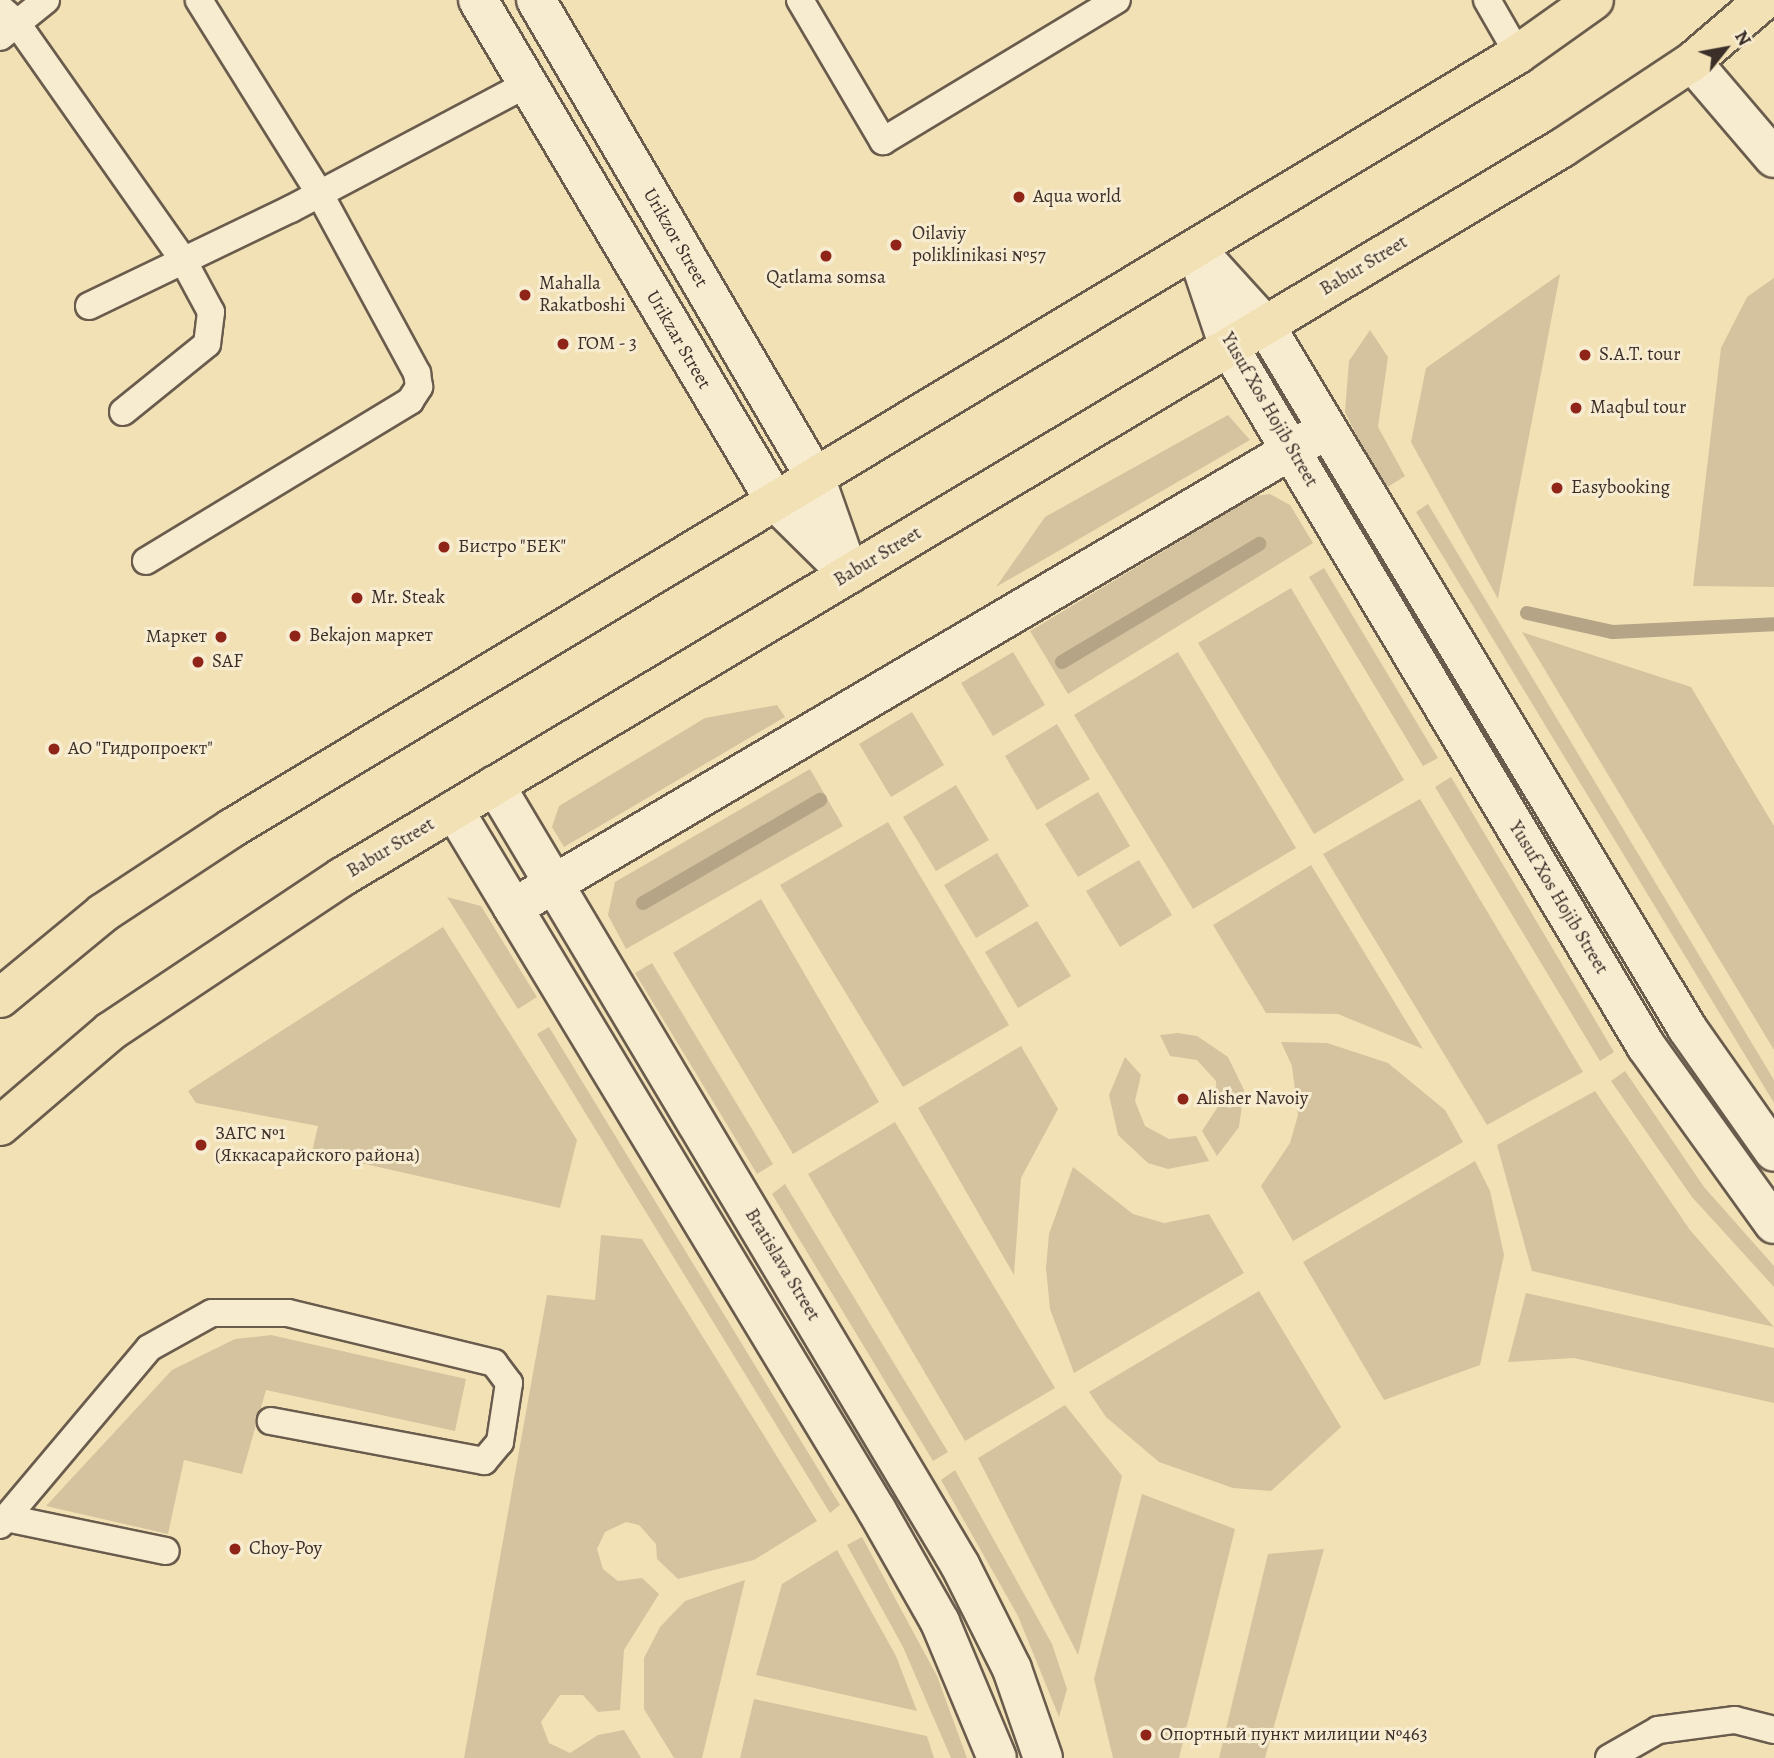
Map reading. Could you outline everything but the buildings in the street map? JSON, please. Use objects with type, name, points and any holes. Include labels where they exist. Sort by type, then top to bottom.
[{"type":"main road","name":"Urikzar Street","points":[[478,0],[775,501],[849,574]]},
{"type":"main road","name":"Urikzor Street","points":[[536,0],[815,477]]},
{"type":"main road","points":[[0,998],[103,913],[232,828],[1518,54],[1594,0]]},
{"type":"main road","name":"Babur Street","points":[[0,1126],[148,1004],[495,785],[1562,148],[1692,62],[1764,0]]},
{"type":"main road","points":[[1692,62],[1774,158]]},
{"type":"main road","name":"Yusuf Xos Hojib Street","points":[[1196,248],[1265,325],[1687,1028],[1774,1152]]},
{"type":"main road","name":"Yusuf Xos Hojib Street","points":[[1196,248],[1229,347],[1646,1046],[1774,1224]]},
{"type":"main road","points":[[513,908],[1327,429]]},
{"type":"main road","points":[[815,477],[849,574]]},
{"type":"main road","name":"Bratislava Street","points":[[495,785],[960,1565],[1012,1669],[1043,1758]]},
{"type":"main road","points":[[454,810],[877,1511],[940,1622],[997,1758]]},
{"type":"lane","points":[[46,0],[5,22],[183,260],[211,312],[207,344],[123,412]]},
{"type":"lane","points":[[146,561],[410,401],[419,387],[320,194],[199,0]]},
{"type":"lane","points":[[800,0],[883,141],[1117,0]]},
{"type":"lane","points":[[1487,0],[1518,54]]},
{"type":"lane","points":[[89,306],[320,194],[527,83]]},
{"type":"lane","points":[[166,1551],[3,1521],[149,1348],[212,1313],[288,1313],[495,1363],[509,1383],[500,1442],[484,1461],[271,1422]]},
{"type":"lane","points":[[1609,1758],[1658,1730],[1735,1720],[1774,1730]]},
{"type":"shaded area","points":[[1560,274],[1498,599],[1411,442],[1426,368]]},
{"type":"shaded area","points":[[1774,278],[1774,587],[1693,586],[1721,348],[1747,297]]},
{"type":"shaded area","points":[[1370,330],[1388,357],[1378,427],[1405,476],[1383,490],[1345,412],[1349,361]]},
{"type":"shaded area","points":[[1228,415],[1250,440],[996,587],[1045,517]]},
{"type":"shaded area","points":[[1270,494],[1290,505],[1313,543],[1068,694],[1030,631],[1255,496]]},
{"type":"shaded area","points":[[1428,504],[1774,1080],[1774,1103],[1416,512]]},
{"type":"shaded area","points":[[1324,568],[1438,758],[1423,766],[1309,577]]},
{"type":"shaded area","points":[[1291,588],[1404,780],[1314,834],[1198,643]]},
{"type":"shaded area","points":[[1522,632],[1691,687],[1774,826],[1774,1050]]},
{"type":"shaded area","points":[[1013,652],[1045,705],[993,736],[961,683]]},
{"type":"shaded area","points":[[1178,652],[1296,848],[1193,909],[1074,715]]},
{"type":"shaded area","points":[[777,705],[785,717],[564,847],[552,827],[559,806],[705,718]]},
{"type":"shaded area","points":[[912,712],[944,765],[891,797],[859,744]]},
{"type":"shaded area","points":[[1057,724],[1090,779],[1037,810],[1005,756]]},
{"type":"shaded area","points":[[810,769],[843,826],[626,949],[608,915],[615,882]]},
{"type":"shaded area","points":[[1451,777],[1614,1052],[1600,1061],[1435,787]]},
{"type":"shaded area","points":[[956,785],[989,840],[936,871],[903,817]]},
{"type":"shaded area","points":[[1098,792],[1130,846],[1078,877],[1045,824]]},
{"type":"shaded area","points":[[1420,799],[1583,1072],[1487,1125],[1323,854]]},
{"type":"shaded area","points":[[888,822],[1009,1025],[903,1087],[780,885]]},
{"type":"shaded area","points":[[997,853],[1029,906],[976,938],[944,885]]},
{"type":"shaded area","points":[[1139,860],[1172,915],[1120,947],[1086,891]]},
{"type":"shaded area","points":[[1311,865],[1423,1049],[1338,1014],[1266,1013],[1213,925]]},
{"type":"shaded area","points":[[447,897],[481,906],[537,997],[518,1009]]},
{"type":"shaded area","points":[[761,899],[879,1102],[793,1154],[673,953]]},
{"type":"shaded area","points":[[1037,921],[1071,976],[1018,1008],[985,952]]},
{"type":"shaded area","points":[[443,927],[577,1140],[560,1208],[312,1152],[318,1126],[196,1103],[188,1091]]},
{"type":"shaded area","points":[[652,963],[773,1164],[757,1174],[635,973]]},
{"type":"shaded area","points":[[549,1027],[840,1505],[830,1513],[537,1034]]},
{"type":"shaded area","points":[[1178,1033],[1197,1036],[1228,1057],[1244,1090],[1239,1127],[1217,1156],[1202,1131],[1217,1108],[1216,1081],[1197,1060],[1170,1056],[1160,1035]]},
{"type":"shaded area","points":[[1281,1042],[1327,1043],[1388,1063],[1445,1110],[1463,1142],[1293,1241],[1261,1186],[1290,1143],[1298,1115],[1292,1066]]},
{"type":"shaded area","points":[[1021,1046],[1058,1109],[1021,1178],[1014,1275],[918,1108]]},
{"type":"shaded area","points":[[1125,1057],[1141,1075],[1135,1101],[1145,1126],[1169,1139],[1196,1136],[1209,1161],[1168,1169],[1148,1163],[1118,1135],[1109,1095]]},
{"type":"shaded area","points":[[1625,1071],[1704,1187],[1774,1266],[1774,1287],[1692,1197],[1611,1081]]},
{"type":"shaded area","points":[[1595,1091],[1690,1230],[1774,1327],[1532,1271],[1497,1145]]},
{"type":"shaded area","points":[[895,1122],[1055,1388],[965,1441],[808,1174]]},
{"type":"shaded area","points":[[1475,1161],[1490,1191],[1504,1255],[1480,1365],[1384,1400],[1303,1262]]},
{"type":"shaded area","points":[[1073,1167],[1133,1214],[1164,1223],[1209,1214],[1244,1273],[1074,1373],[1050,1309],[1046,1268],[1049,1234]]},
{"type":"shaded area","points":[[785,1184],[948,1452],[933,1461],[772,1194]]},
{"type":"shaded area","points":[[601,1235],[642,1239],[817,1521],[754,1560],[678,1579],[657,1559],[656,1544],[639,1525],[626,1522],[605,1532],[597,1549],[603,1569],[618,1581],[642,1578],[659,1594],[624,1650],[620,1710],[598,1712],[583,1695],[560,1695],[541,1722],[549,1743],[570,1753],[598,1735],[624,1730],[641,1758],[464,1758],[547,1295],[595,1300]]},
{"type":"shaded area","points":[[1259,1291],[1341,1427],[1271,1491],[1233,1488],[1159,1462],[1106,1417],[1089,1392]]},
{"type":"shaded area","points":[[1526,1293],[1774,1348],[1774,1403],[1574,1358],[1508,1362]]},
{"type":"shaded area","points":[[271,1335],[466,1379],[455,1431],[266,1390],[242,1474],[184,1460],[168,1534],[46,1506],[172,1370],[235,1339]]},
{"type":"shaded area","points":[[1065,1405],[1122,1476],[1078,1655],[978,1458]]},
{"type":"shaded area","points":[[955,1470],[1052,1644],[1067,1689],[1059,1717],[1018,1616],[941,1480]]},
{"type":"shaded area","points":[[1142,1494],[1235,1529],[1179,1758],[1113,1758],[1094,1679]]},
{"type":"shaded area","points":[[862,1537],[937,1676],[967,1758],[951,1758],[903,1647],[847,1545]]},
{"type":"shaded area","points":[[1324,1549],[1265,1758],[1219,1758],[1268,1554]]},
{"type":"shaded area","points":[[837,1550],[896,1656],[917,1711],[756,1675],[782,1584]]},
{"type":"shaded area","points":[[745,1580],[702,1758],[674,1758],[644,1709],[644,1658],[660,1627],[685,1601]]},
{"type":"shaded area","points":[[754,1699],[927,1736],[934,1758],[740,1758]]},
{"type":"waterway","points":[[1062,662],[1259,544]]},
{"type":"waterway","points":[[1527,613],[1613,632],[1774,624]]},
{"type":"waterway","points":[[643,903],[820,800]]},
{"type":"place","name":"Aqua world","points":[[1019,197]]},
{"type":"place","name":"Oilaviy poliklinikasi №57","points":[[896,245]]},
{"type":"place","name":"Qatlama somsa","points":[[826,256]]},
{"type":"place","name":"Mahalla Rakatboshi","points":[[525,295]]},
{"type":"place","name":"ГОМ - 3","points":[[563,344]]},
{"type":"place","name":"S.A.T. tour","points":[[1585,355]]},
{"type":"place","name":"Maqbul tour","points":[[1576,408]]},
{"type":"place","name":"Easybooking","points":[[1557,488]]},
{"type":"place","name":"Бистро \"БЕК\"","points":[[444,547]]},
{"type":"place","name":"Mr. Steak","points":[[357,598]]},
{"type":"place","name":"Bekajon маркет","points":[[295,636]]},
{"type":"place","name":"Маркет","points":[[221,637]]},
{"type":"place","name":"SAF","points":[[198,662]]},
{"type":"place","name":"АО \"Гидропроект\"","points":[[54,749]]},
{"type":"place","name":"Alisher Navoiy","points":[[1183,1099]]},
{"type":"place","name":"ЗАГС №1 (Яккасарайского района)","points":[[201,1145]]},
{"type":"place","name":"Choy-Poy","points":[[235,1549]]},
{"type":"place","name":"Опортный пункт милиции №463","points":[[1146,1735]]}]
